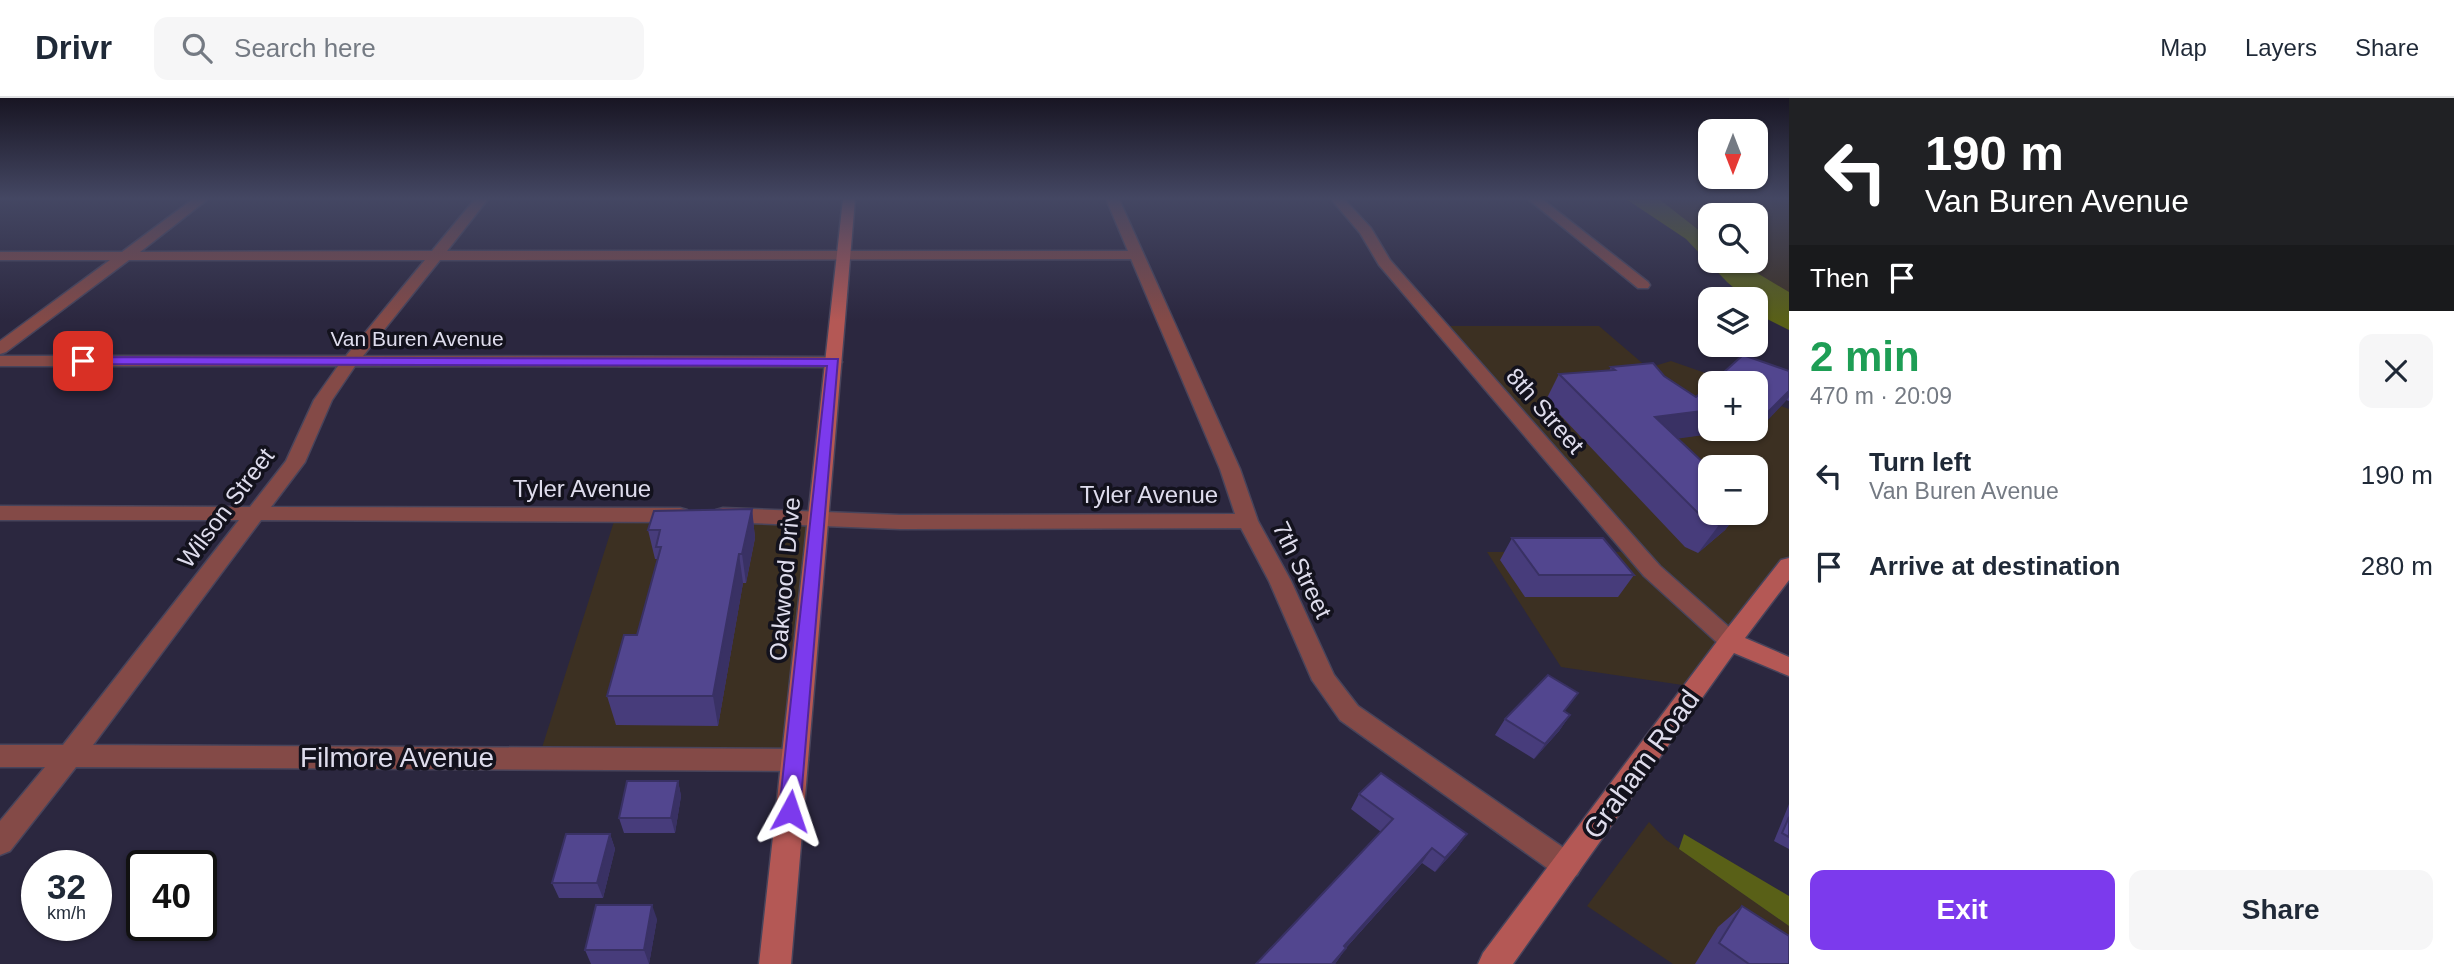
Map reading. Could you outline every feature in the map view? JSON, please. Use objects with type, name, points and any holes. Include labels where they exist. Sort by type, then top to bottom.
[{"type":"street","points":[[0,349],[147,239]]},
{"type":"street","name":"Wilson Street","points":[[0,842],[69,757],[295,462],[323,400],[350,362],[449,239]]},
{"type":"street","name":"Oakwood Drive","points":[[775,964],[845,239]]},
{"type":"street","name":"7th Street","points":[[1129,239],[1230,469],[1248,521],[1280,581],[1324,680],[1349,713],[1567,866]]},
{"type":"street","name":"8th Street","points":[[1370,239],[1384,262],[1635,552],[1730,641]]},
{"type":"street","points":[[1585,239],[1643,285]]},
{"type":"street","points":[[0,256],[1136,255]]},
{"type":"street","name":"Van Buren Avenue","points":[[0,361],[834,362]]},
{"type":"street","name":"Tyler Avenue","points":[[0,513],[701,515],[927,522],[1248,521]]},
{"type":"street","name":"Graham Road","points":[[1494,964],[1730,641],[1789,565]]},
{"type":"street","points":[[1730,641],[1789,667]]},
{"type":"street","name":"Filmore Avenue","points":[[0,756],[795,760]]},
{"type":"shaded area","points":[[1768,239],[1789,239],[1789,302],[1746,273],[1768,273]]},
{"type":"shaded area","points":[[1439,326],[1599,326],[1648,368],[1671,361],[1700,371],[1698,441],[1768,441],[1768,417],[1785,402],[1781,406],[1789,409],[1789,565],[1696,687],[1561,667],[1487,552],[1634,552]]},
{"type":"shaded area","points":[[616,515],[817,519],[795,760],[539,757]]},
{"type":"shaded area","points":[[1649,822],[1665,839],[1789,926],[1789,964],[1673,964],[1587,906]]},
{"type":"green space","points":[[1686,239],[1698,239],[1698,252]]},
{"type":"green space","points":[[1718,273],[1757,273],[1789,292],[1789,330],[1768,320],[1768,287],[1733,287]]},
{"type":"green space","points":[[1684,834],[1789,896],[1789,926],[1679,849]]},
{"type":"building","points":[[1741,357],[1749,357],[1789,371],[1789,391],[1768,412],[1768,371],[1725,371]]},
{"type":"building","points":[[1653,363],[1664,376],[1696,397],[1698,395],[1698,412],[1655,417],[1698,458],[1698,513],[1559,374],[1615,370],[1611,367]]},
{"type":"building","points":[[752,509],[742,554],[739,554],[713,696],[607,696],[624,635],[637,635],[661,547],[656,547],[660,530],[648,530],[654,511]]},
{"type":"building","points":[[1512,538],[1603,538],[1634,575],[1539,575]]},
{"type":"building","points":[[1548,675],[1578,693],[1564,711],[1570,715],[1545,744],[1505,719]]},
{"type":"building","points":[[1381,773],[1467,834],[1445,858],[1432,848],[1344,946],[1346,948],[1332,964],[1256,964],[1393,819],[1359,794]]},
{"type":"building","points":[[627,781],[678,781],[671,818],[619,818]]},
{"type":"building","points":[[1789,817],[1789,837],[1782,833]]},
{"type":"building","points":[[566,834],[610,834],[597,883],[552,883]]},
{"type":"building","points":[[596,905],[652,905],[644,950],[585,950]]},
{"type":"building","points":[[1742,906],[1789,936],[1789,964],[1749,964],[1719,943]]},
{"type":"route","points":[[83,361],[834,362],[790,811]]}]
